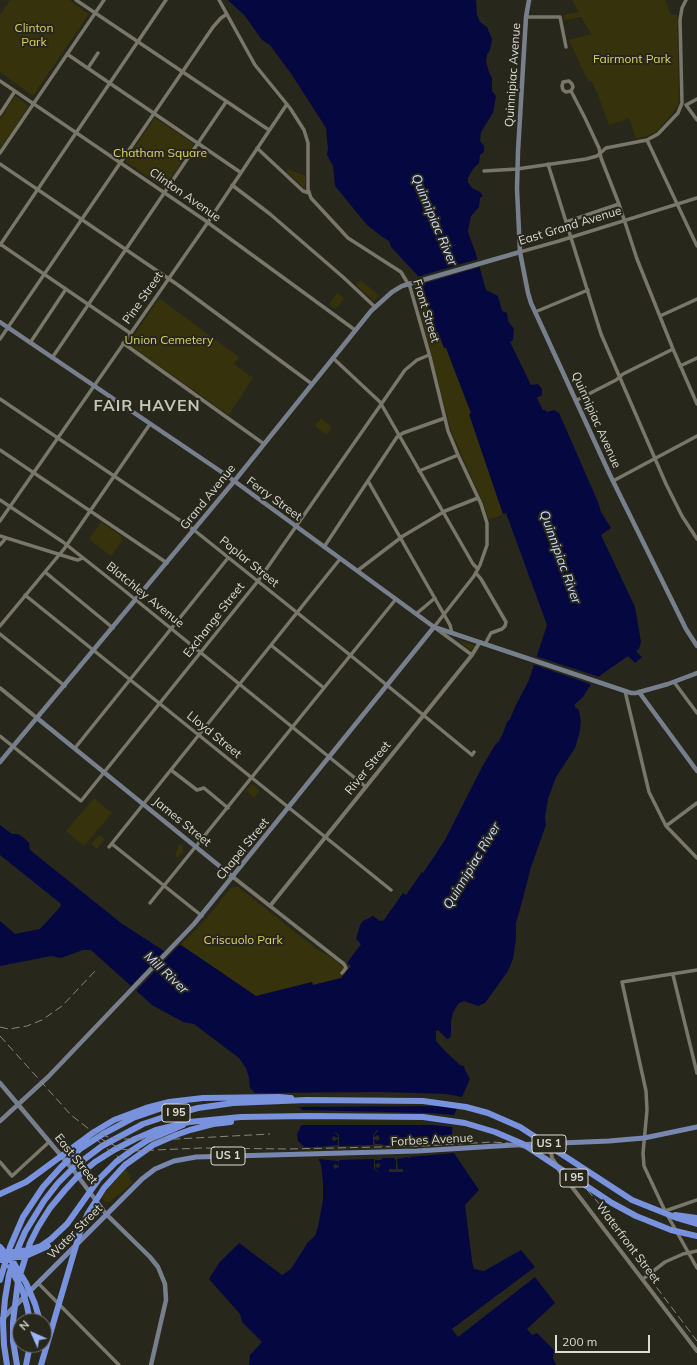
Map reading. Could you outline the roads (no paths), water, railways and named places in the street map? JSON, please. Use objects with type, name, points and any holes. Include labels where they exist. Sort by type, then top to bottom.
[{"type":"highway","points":[[0,1194],[13,1189],[31,1178],[84,1138],[125,1116],[152,1106],[181,1100],[217,1097],[239,1098]]},
{"type":"highway","points":[[0,1280],[10,1247],[27,1211],[52,1177],[80,1149],[114,1127],[147,1112],[200,1101],[279,1097],[307,1100]]},
{"type":"highway","name":"I 95","points":[[7,1365],[3,1334],[4,1310],[9,1276],[16,1253],[25,1232],[40,1206],[58,1183],[74,1167],[93,1152],[112,1140],[143,1124],[164,1116],[198,1108],[221,1104],[307,1100],[423,1101],[458,1106],[488,1113],[530,1133],[632,1200],[697,1224]]},
{"type":"highway","points":[[41,1365],[78,1238],[85,1219],[100,1194],[125,1165],[154,1145],[182,1133],[213,1124],[278,1116]]},
{"type":"highway","name":"I 95","points":[[17,1365],[13,1328],[14,1303],[18,1281],[22,1264],[33,1238],[54,1203],[86,1169],[114,1150],[150,1132],[189,1122],[278,1116],[423,1117],[453,1121],[485,1128],[523,1144],[623,1210],[659,1226],[696,1236]]},
{"type":"highway","points":[[0,1260],[28,1255],[51,1244],[66,1230],[92,1189],[111,1166],[131,1151],[154,1137],[177,1129],[189,1122]]},
{"type":"highway","points":[[0,1254],[28,1250],[46,1243],[64,1228],[83,1204]]},
{"type":"highway","points":[[664,1212],[697,1218]]},
{"type":"highway","points":[[0,1247],[18,1270],[28,1288],[38,1313]]},
{"type":"highway","points":[[0,1254],[10,1266],[17,1279],[28,1306],[29,1313]]},
{"type":"highway","points":[[26,1365],[28,1353]]},
{"type":"highway","points":[[45,1353],[47,1365]]},
{"type":"main road","name":"Quinnipiac Avenue","points":[[529,0],[526,17],[516,169],[520,252],[528,293],[535,312],[614,481],[686,629],[697,646]]},
{"type":"main road","name":"East Grand Avenue","points":[[449,272],[520,252]]},
{"type":"main road","name":"Grand Avenue","points":[[0,762],[194,530],[375,307],[397,289],[408,284],[449,272]]},
{"type":"main road","name":"Ferry Street","points":[[0,322],[234,481],[434,627],[625,691],[633,693],[639,692]]},
{"type":"main road","name":"Chapel Street","points":[[0,1121],[48,1077],[202,916],[434,627]]},
{"type":"main road","points":[[697,673],[674,682],[639,692],[697,771]]},
{"type":"main road","name":"James Street","points":[[37,718],[197,846],[233,877]]},
{"type":"main road","name":"East Street","points":[[0,1083],[106,1214],[154,1262],[161,1273],[165,1284],[166,1302],[151,1365]]},
{"type":"main road","name":"Forbes Avenue","points":[[168,1163],[185,1158],[196,1157],[454,1149],[609,1141],[644,1138],[697,1127]]},
{"type":"main road","name":"Water Street","points":[[0,1321],[106,1214],[146,1176],[155,1169],[168,1163]]},
{"type":"street","points":[[76,0],[269,130]]},
{"type":"street","points":[[0,153],[104,0]]},
{"type":"street","points":[[130,333],[0,244],[166,0]]},
{"type":"street","points":[[219,0],[254,63],[287,104],[307,136],[309,193]]},
{"type":"street","points":[[680,108],[682,90],[680,14],[684,1]]},
{"type":"street","points":[[0,339],[213,27],[227,14]]},
{"type":"street","points":[[526,17],[560,17],[566,47]]},
{"type":"street","points":[[88,68],[98,53]]},
{"type":"street","points":[[67,54],[240,172]]},
{"type":"street","name":"Clinton Avenue","points":[[0,81],[207,222],[355,330]]},
{"type":"street","points":[[571,91],[585,118],[600,153],[625,220],[637,259],[697,404]]},
{"type":"street","points":[[0,114],[15,92]]},
{"type":"street","points":[[484,171],[516,169],[586,159],[596,157],[603,149],[609,147],[647,140],[658,134],[680,108],[697,99]]},
{"type":"street","points":[[52,358],[226,102]]},
{"type":"street","name":"Pine Street","points":[[0,521],[169,278],[287,104]]},
{"type":"street","points":[[686,104],[697,120]]},
{"type":"street","points":[[647,140],[697,246]]},
{"type":"street","name":"Front Street","points":[[257,148],[303,191],[309,193],[314,202],[348,238],[399,270],[408,284],[429,355],[445,418],[458,455],[486,519],[488,533],[486,549],[478,569]]},
{"type":"street","points":[[0,164],[169,278],[312,384]]},
{"type":"street","points":[[548,164],[601,334],[655,460],[676,504],[697,539]]},
{"type":"street","points":[[232,185],[270,214],[343,277],[375,307]]},
{"type":"street","name":"East Grand Avenue","points":[[520,252],[697,198]]},
{"type":"street","points":[[566,222],[619,204]]},
{"type":"street","points":[[30,343],[66,289]]},
{"type":"street","points":[[535,312],[588,290]]},
{"type":"street","points":[[660,316],[697,299]]},
{"type":"street","points":[[123,343],[264,444]]},
{"type":"street","points":[[577,400],[616,380],[623,374],[673,349]]},
{"type":"street","name":"Exchange Street","points":[[13,747],[81,801],[258,581],[408,367],[417,360],[429,355]]},
{"type":"street","points":[[333,358],[381,404],[443,513],[473,564],[478,569]]},
{"type":"street","points":[[680,366],[697,358]]},
{"type":"street","name":"Poplar Street","points":[[0,399],[194,530],[472,754],[474,752]]},
{"type":"street","points":[[324,548],[398,435],[445,418]]},
{"type":"street","points":[[0,626],[59,555],[150,424]]},
{"type":"street","points":[[614,481],[697,436]]},
{"type":"street","points":[[0,450],[167,562]]},
{"type":"street","points":[[419,471],[458,455]]},
{"type":"street","points":[[368,481],[444,614],[450,625],[452,633]]},
{"type":"street","points":[[357,571],[400,538],[443,513],[478,498]]},
{"type":"street","name":"Blatchley Avenue","points":[[0,500],[66,545],[366,787]]},
{"type":"street","points":[[0,536],[5,539],[59,555],[78,560],[82,558]]},
{"type":"street","points":[[0,545],[5,539]]},
{"type":"street","points":[[74,748],[228,558]]},
{"type":"street","points":[[202,916],[111,846],[340,559]]},
{"type":"street","name":"Chapel Street","points":[[434,627],[478,569]]},
{"type":"street","points":[[44,572],[113,628]]},
{"type":"street","points":[[476,573],[483,582],[506,622],[502,629],[491,633],[483,643]]},
{"type":"street","name":"Lloyd Street","points":[[25,595],[391,890]]},
{"type":"street","points":[[416,614],[435,598]]},
{"type":"street","points":[[150,903],[396,599]]},
{"type":"street","name":"Ferry Street","points":[[434,627],[472,655]]},
{"type":"street","points":[[0,634],[65,686]]},
{"type":"street","name":"River Street","points":[[270,906],[483,643]]},
{"type":"street","points":[[272,646],[324,688]]},
{"type":"street","points":[[674,682],[697,713]]},
{"type":"street","name":"James Street","points":[[0,688],[37,718]]},
{"type":"street","points":[[625,691],[649,792],[666,826],[697,858]]},
{"type":"street","points":[[0,736],[13,747]]},
{"type":"street","points":[[171,770],[197,790],[204,788],[228,808]]},
{"type":"street","points":[[666,826],[697,803]]},
{"type":"street","name":"James Street","points":[[233,877],[344,964],[346,968],[342,973]]},
{"type":"street","points":[[697,970],[622,982],[646,1091],[647,1110],[643,1153],[644,1166],[664,1212],[689,1252],[697,1268]]},
{"type":"street","points":[[673,975],[697,1074]]},
{"type":"street","points":[[0,1162],[12,1176],[49,1142]]},
{"type":"street","name":"Waterfront Street","points":[[550,1144],[552,1158],[560,1171],[697,1351]]},
{"type":"street","points":[[664,1212],[697,1200]]},
{"type":"street","points":[[642,1279],[665,1262],[689,1252],[697,1251]]},
{"type":"street","points":[[38,1283],[119,1365]]},
{"type":"water","points":[[228,0],[476,0],[477,15],[480,22],[487,27],[492,39],[486,62],[492,78],[492,91],[496,96],[493,113],[481,132],[480,141],[484,146],[484,152],[480,155],[479,163],[473,169],[468,178],[468,182],[472,188],[480,192],[483,196],[480,198],[479,207],[471,216],[468,231],[469,235],[486,290],[498,296],[502,311],[507,313],[508,321],[514,329],[513,340],[510,342],[531,385],[538,384],[542,389],[542,395],[537,398],[543,410],[547,412],[554,410],[559,413],[601,512],[611,528],[601,535],[635,607],[641,642],[639,649],[636,651],[642,657],[635,663],[628,656],[598,677],[596,676],[583,697],[575,704],[575,707],[579,710],[581,722],[579,735],[575,748],[556,777],[548,799],[545,818],[546,825],[531,867],[516,923],[516,939],[513,959],[508,971],[485,1003],[478,1006],[464,1001],[458,1004],[451,1021],[450,1038],[447,1039],[438,1030],[436,1031],[436,1041],[460,1065],[464,1066],[470,1079],[454,1115],[451,1142],[454,1153],[479,1190],[465,1205],[474,1269],[484,1271],[521,1250],[535,1267],[452,1329],[458,1337],[535,1277],[555,1303],[527,1329],[532,1335],[537,1333],[554,1350],[553,1358],[556,1365],[249,1365],[250,1355],[262,1342],[242,1322],[240,1314],[209,1279],[219,1263],[239,1243],[282,1275],[291,1269],[308,1242],[315,1236],[323,1200],[323,1182],[321,1164],[315,1153],[304,1147],[298,1141],[297,1134],[303,1122],[304,1114],[301,1108],[258,1096],[250,1088],[246,1068],[239,1058],[194,1024],[183,1022],[152,1005],[91,950],[83,950],[61,958],[51,956],[0,966],[0,921],[15,934],[40,929],[61,906],[60,903],[0,855],[0,825],[12,834],[18,834],[24,838],[29,843],[30,850],[121,923],[164,951],[181,945],[256,996],[312,982],[313,985],[341,978],[351,966],[347,963],[361,944],[356,939],[360,925],[363,921],[373,916],[380,921],[384,920],[403,893],[406,895],[422,872],[423,873],[445,840],[482,767],[499,741],[507,722],[510,719],[529,680],[547,625],[506,513],[503,514],[469,414],[471,413],[446,348],[444,348],[438,332],[434,333],[419,277],[391,247],[389,241],[367,225],[335,186],[333,166],[327,155],[328,149],[326,128],[292,75],[270,45],[262,40],[245,16]]},
{"type":"railway","points":[[0,1027],[9,1029],[27,1026],[42,1020],[62,1006],[96,970]]},
{"type":"railway","points":[[0,1036],[71,1115],[103,1140],[122,1149],[133,1151],[201,1148],[289,1149],[423,1146],[492,1142],[508,1143],[530,1150],[554,1161],[574,1176],[589,1192],[613,1220],[639,1264],[697,1341]]},
{"type":"railway","points":[[101,1134],[108,1137],[124,1139],[176,1139],[270,1134]]},
{"type":"railway","points":[[98,1141],[113,1154],[127,1161]]},
{"type":"district","name":"FAIR HAVEN","points":[[147,406]]},
{"type":"park label","name":"Clinton Park","points":[[34,35]]},
{"type":"park label","name":"Fairmont Park","points":[[632,59]]},
{"type":"park label","name":"Chatham Square","points":[[160,153]]},
{"type":"park label","name":"Union Cemetery","points":[[169,340]]},
{"type":"park label","name":"Criscuolo Park","points":[[243,940]]},
{"type":"water label","name":"Quinnipiac River","points":[[434,220]]},
{"type":"water label","name":"Quinnipiac River","points":[[560,557]]},
{"type":"water label","name":"Quinnipiac River","points":[[472,866]]},
{"type":"water label","name":"Mill River","points":[[166,973]]}]
